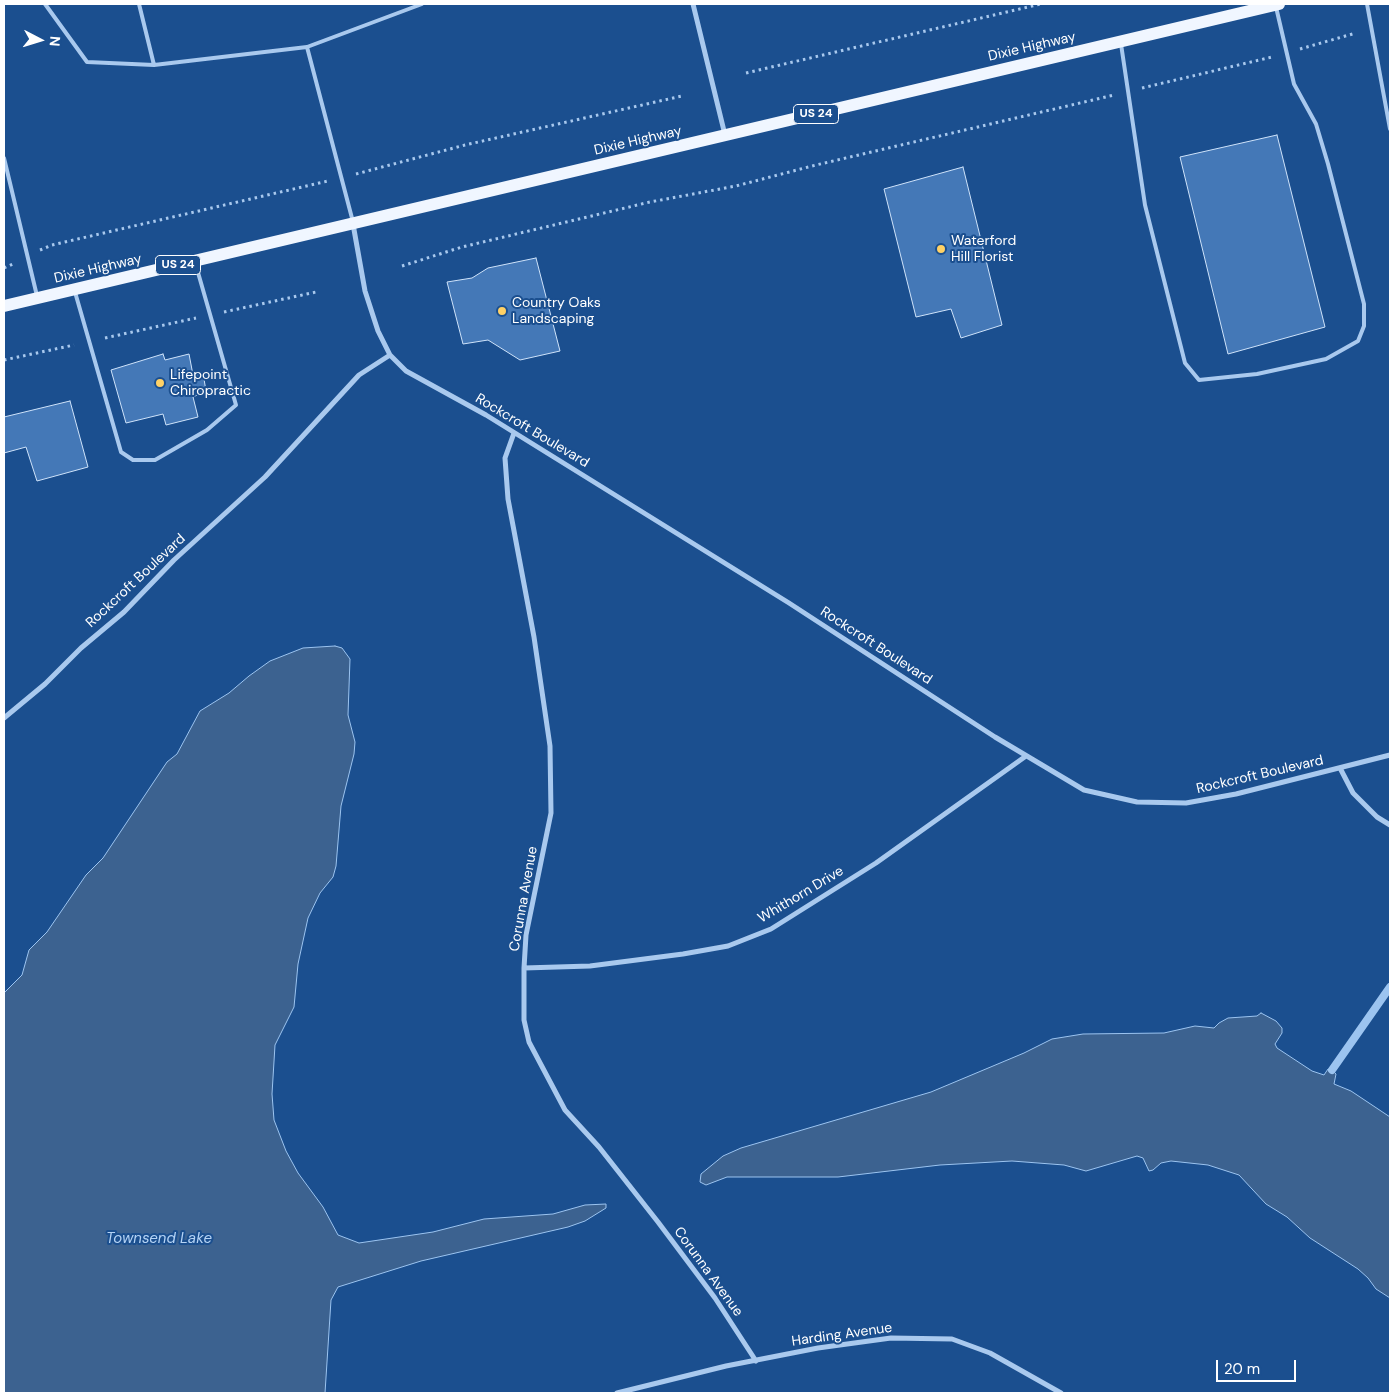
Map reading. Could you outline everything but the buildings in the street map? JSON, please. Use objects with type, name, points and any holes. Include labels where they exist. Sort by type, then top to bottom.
[{"type":"main road","name":"Dixie Highway","points":[[4,306],[1278,4]]},
{"type":"street","points":[[693,4],[725,136]]},
{"type":"street","name":"Rockcroft Boulevard","points":[[353,224],[365,291],[378,331],[390,355],[406,371],[514,433],[789,603],[1026,756],[1084,790],[1138,802],[1186,803],[1236,794],[1390,755]]},
{"type":"street","name":"Rockcroft Boulevard","points":[[4,718],[45,684],[81,648],[124,612],[174,560],[266,477],[359,375],[390,355]]},
{"type":"street","name":"Corunna Avenue","points":[[514,433],[505,458],[508,499],[534,637],[550,746],[551,813],[526,935],[524,1020],[529,1042],[565,1110],[599,1146],[716,1298],[756,1361]]},
{"type":"street","name":"Whithorn Drive","points":[[524,968],[590,966],[683,954],[728,946],[771,929],[876,863],[1026,756]]},
{"type":"street","points":[[1340,768],[1353,794],[1377,817],[1390,825]]},
{"type":"street","name":"Harding Avenue","points":[[617,1393],[818,1348],[891,1338],[952,1339],[990,1353],[1061,1393]]},
{"type":"lane","points":[[45,4],[87,62],[154,66],[307,47],[422,4]]},
{"type":"lane","points":[[139,4],[154,66]]},
{"type":"lane","points":[[1120,42],[1145,205],[1185,363],[1199,380],[1257,374],[1326,359],[1358,341],[1364,326],[1364,304],[1352,252],[1316,124],[1294,84],[1278,4]]},
{"type":"lane","points":[[1367,4],[1390,129]]},
{"type":"lane","points":[[307,47],[353,224]]},
{"type":"lane","points":[[4,158],[38,298]]},
{"type":"lane","points":[[75,290],[121,452],[133,460],[155,460],[207,430],[236,405],[194,261]]},
{"type":"path","points":[[746,73],[1041,4]]},
{"type":"path","points":[[402,266],[462,248],[650,202],[736,186],[816,164],[1287,53],[1371,28]]},
{"type":"path","points":[[4,360],[316,292]]},
{"type":"water","name":"Townsend Lake","points":[[335,646],[342,648],[350,659],[348,715],[355,742],[354,754],[341,806],[336,866],[333,877],[320,893],[308,918],[298,964],[294,1007],[275,1045],[272,1094],[274,1120],[286,1151],[298,1173],[323,1207],[338,1235],[359,1243],[433,1232],[484,1219],[553,1214],[585,1205],[606,1204],[606,1208],[585,1221],[568,1227],[421,1261],[338,1287],[331,1300],[325,1393],[4,1393],[4,993],[22,975],[29,950],[47,932],[86,875],[103,858],[167,762],[177,754],[200,711],[229,693],[270,661],[303,648]]},
{"type":"water","points":[[1261,1013],[1276,1021],[1282,1028],[1282,1033],[1275,1044],[1277,1048],[1312,1071],[1324,1075],[1328,1069],[1332,1070],[1336,1074],[1334,1084],[1351,1091],[1390,1117],[1390,1298],[1376,1289],[1358,1269],[1310,1238],[1287,1217],[1266,1204],[1239,1175],[1208,1165],[1171,1161],[1161,1163],[1149,1171],[1143,1158],[1137,1156],[1086,1171],[1064,1165],[1012,1161],[940,1165],[838,1177],[727,1177],[706,1185],[700,1182],[701,1174],[723,1156],[741,1148],[931,1092],[1024,1053],[1052,1039],[1083,1034],[1164,1033],[1195,1026],[1214,1028],[1228,1018],[1257,1016]]},
{"type":"waterway","points":[[1332,1070],[1390,987]]},
{"type":"place","name":"Waterford Hill Florist","points":[[941,249]]},
{"type":"place","name":"Country Oaks Landscaping","points":[[502,311]]},
{"type":"place","name":"Lifepoint Chiropractic","points":[[160,383]]}]
